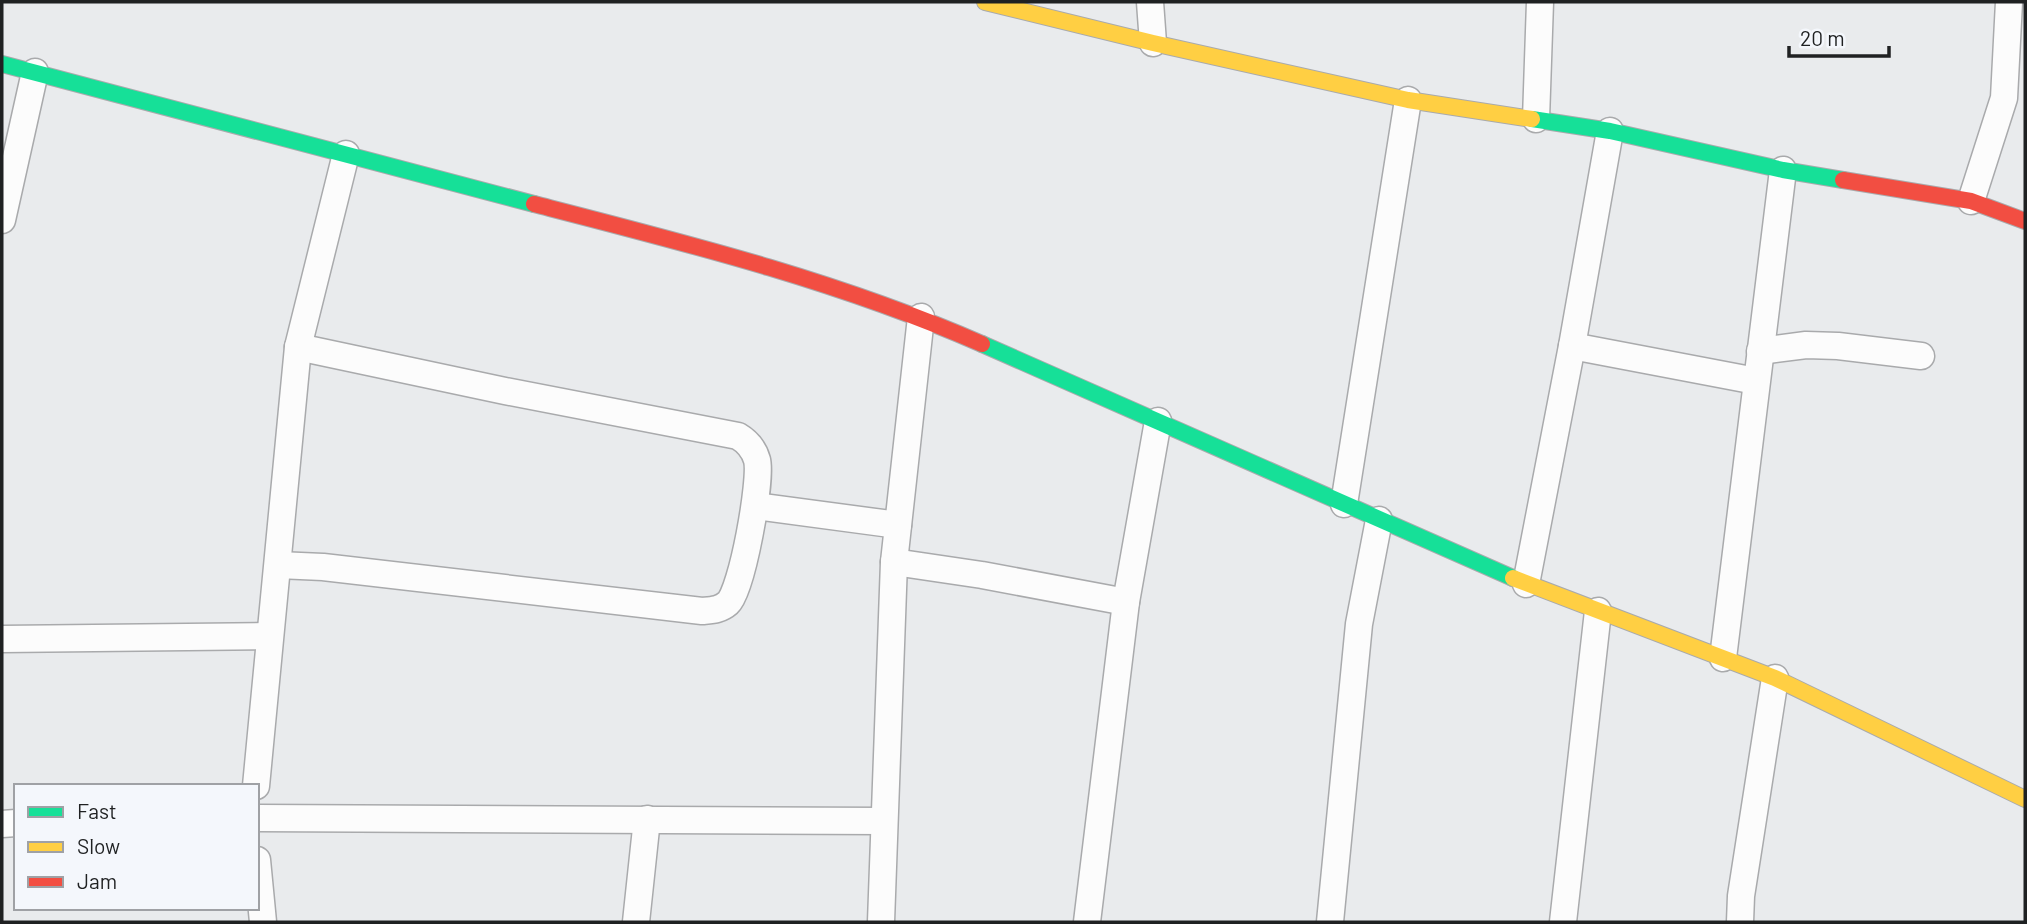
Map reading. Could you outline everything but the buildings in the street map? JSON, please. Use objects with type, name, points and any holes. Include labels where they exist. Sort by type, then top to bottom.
[{"type":"street","points":[[985,2],[1408,100],[1610,131],[1783,170],[1971,201],[2025,222]]},
{"type":"street","points":[[1150,2],[1153,43]]},
{"type":"street","points":[[1536,119],[1540,2]]},
{"type":"street","points":[[1971,201],[2017,56],[2009,2]]},
{"type":"street","points":[[2,64],[346,153],[799,276],[921,317],[1526,584],[1775,678],[2025,799]]},
{"type":"street","points":[[2,220],[35,72]]},
{"type":"street","points":[[1344,504],[1408,100]]},
{"type":"street","points":[[1526,584],[1610,131]]},
{"type":"street","points":[[256,784],[298,347],[346,153]]},
{"type":"street","points":[[1723,658],[1783,170]]},
{"type":"street","points":[[881,922],[894,562],[921,317]]},
{"type":"street","points":[[1760,351],[1806,345],[1921,356]]},
{"type":"street","points":[[1572,346],[1756,381]]},
{"type":"street","points":[[278,565],[323,567],[702,611],[717,610],[729,602],[739,583],[755,506],[758,462],[749,443],[738,436],[298,347]]},
{"type":"street","points":[[1087,922],[1126,602],[1157,421]]},
{"type":"street","points":[[755,506],[898,525]]},
{"type":"street","points":[[1329,922],[1359,624],[1379,520]]},
{"type":"street","points":[[894,562],[982,575],[1126,602]]},
{"type":"street","points":[[1563,922],[1598,611]]},
{"type":"street","points":[[2,639],[270,636]]},
{"type":"street","points":[[1740,922],[1741,896],[1775,678]]},
{"type":"street","points":[[259,818],[884,821]]},
{"type":"street","points":[[636,922],[647,819]]},
{"type":"street","points":[[259,881],[263,922]]},
{"type":"traffic: fast","points":[[2,64],[534,204]]},
{"type":"traffic: fast","points":[[1532,119],[1610,131],[1783,170],[1843,180]]},
{"type":"traffic: fast","points":[[982,344],[1513,578]]},
{"type":"traffic: slow","points":[[985,2],[1408,100],[1532,119]]},
{"type":"traffic: slow","points":[[1513,578],[1775,678],[2025,799]]},
{"type":"traffic: jam","points":[[1843,180],[1971,201],[2025,221]]},
{"type":"traffic: jam","points":[[534,204],[817,282],[928,321],[982,344]]}]
